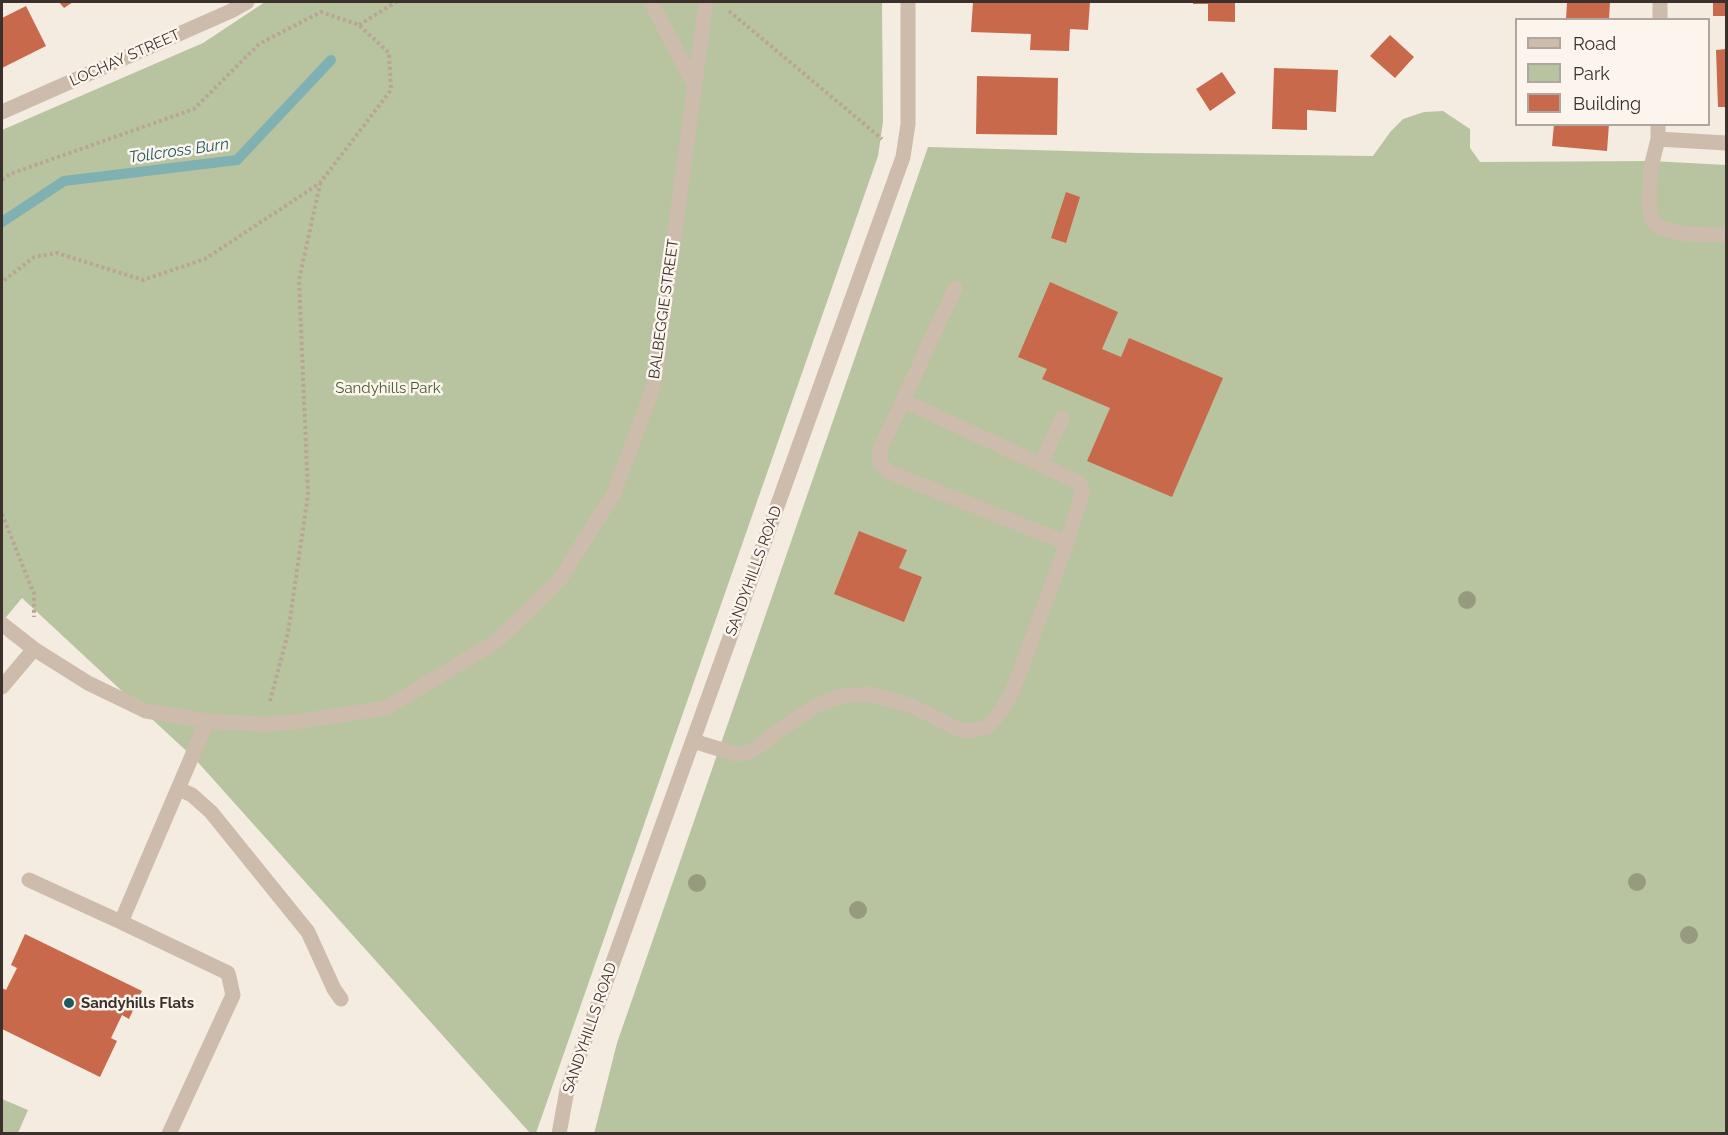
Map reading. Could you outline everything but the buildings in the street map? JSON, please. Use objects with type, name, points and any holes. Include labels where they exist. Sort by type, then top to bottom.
[{"type":"street","name":"LOCHAY STREET","points":[[2,112],[247,2]]},
{"type":"street","points":[[651,2],[694,85]]},
{"type":"street","name":"BALBEGGIE STREET","points":[[2,624],[88,683],[146,711],[207,722],[264,724],[296,722],[386,708],[497,641],[560,579],[614,493],[654,385],[706,2]]},
{"type":"street","name":"SANDYHILLS ROAD","points":[[559,1134],[567,1090],[903,157],[908,124],[908,2]]},
{"type":"street","points":[[1660,2],[1660,18]]},
{"type":"street","points":[[1726,143],[1658,132],[1651,167],[1648,202],[1652,220],[1661,228],[1685,234],[1726,235]]},
{"type":"street","points":[[955,288],[880,450],[880,462],[889,472],[1067,543]]},
{"type":"street","points":[[693,741],[735,754],[747,753],[814,707],[840,696],[870,694],[910,705],[962,731],[987,727],[999,714],[1010,696],[1067,543],[1083,490],[1078,482],[904,401]]},
{"type":"street","points":[[1041,464],[1062,418]]},
{"type":"street","points":[[2,687],[34,648]]},
{"type":"street","points":[[121,922],[207,722]]},
{"type":"street","points":[[179,789],[192,795],[211,812],[308,933],[341,999]]},
{"type":"street","points":[[29,880],[228,973],[233,994],[169,1134]]},
{"type":"path","points":[[359,25],[396,2]]},
{"type":"path","points":[[726,9],[903,157]]},
{"type":"path","points":[[2,180],[10,174],[194,109],[259,44],[321,12],[359,25],[389,53],[391,90],[320,183],[205,259],[143,280],[57,253],[34,257],[2,282]]},
{"type":"path","points":[[264,724],[288,633],[308,494],[298,280],[320,183]]},
{"type":"path","points":[[2,513],[34,594],[34,648]]},
{"type":"green space","name":"Sandyhills Park","points":[[265,2],[882,2],[883,122],[878,156],[536,1133],[530,1133],[195,759],[22,598],[2,622],[2,130],[203,43]]},
{"type":"green space","points":[[1443,111],[1470,129],[1470,148],[1480,162],[1652,161],[1726,165],[1726,1133],[594,1134],[617,1043],[928,147],[1373,156],[1403,119],[1424,112]]},
{"type":"green space","points":[[2,1099],[28,1110],[18,1133],[2,1133]]},
{"type":"waterway","name":"Tollcross Burn","points":[[2,222],[64,181],[237,160],[331,60]]},
{"type":"place","name":"Sandyhills Flats","points":[[69,1003]]}]
